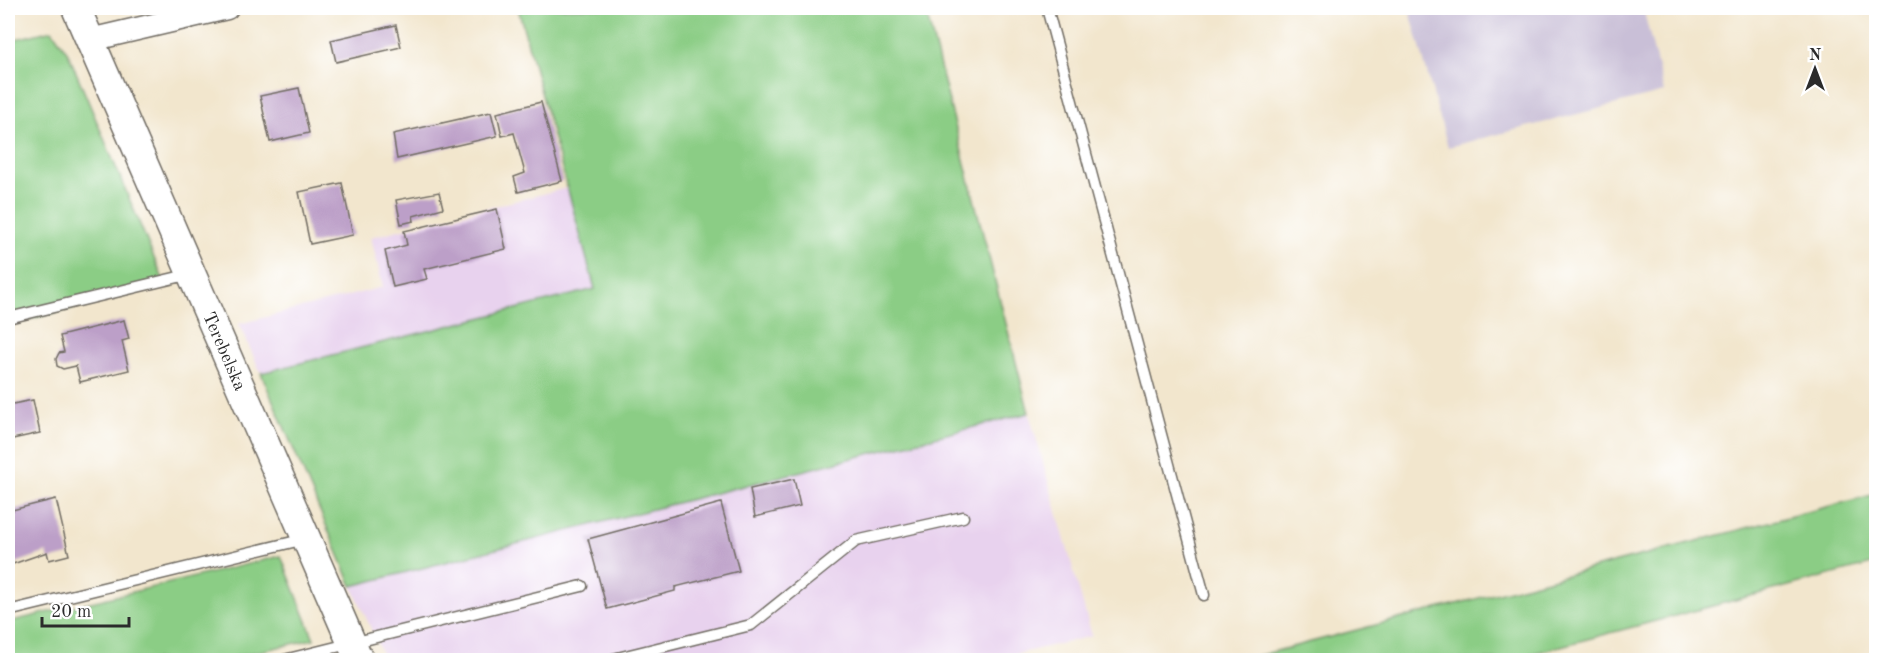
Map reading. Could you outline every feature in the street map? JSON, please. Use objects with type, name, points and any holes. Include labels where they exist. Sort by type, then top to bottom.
[{"type":"street","name":"Terebelska","points":[[76,8],[356,653]]},
{"type":"street","points":[[90,40],[227,8]]},
{"type":"lane","points":[[1047,8],[1204,595]]},
{"type":"lane","points":[[8,318],[191,274]]},
{"type":"lane","points":[[609,660],[751,625],[856,541],[963,516]]},
{"type":"lane","points":[[8,611],[306,539]]},
{"type":"lane","points":[[284,660],[356,653],[582,586]]},
{"type":"shaded area","points":[[1409,8],[1643,8],[1664,92],[1448,147]]},
{"type":"shaded area","points":[[567,188],[595,290],[261,373],[239,324],[383,287],[371,237]]},
{"type":"shaded area","points":[[1029,413],[1092,636],[992,660],[959,660],[957,656],[941,660],[385,660],[352,586]]},
{"type":"green space","points":[[518,8],[925,8],[1029,413],[352,586],[261,373],[595,289]]},
{"type":"green space","points":[[52,30],[68,53],[165,284],[8,325],[8,41]]},
{"type":"green space","points":[[1876,494],[1876,563],[1508,660],[1242,660]]},
{"type":"green space","points":[[281,556],[314,639],[222,660],[8,660],[8,622]]},
{"type":"building","points":[[396,25],[401,47],[336,62],[331,40]]},
{"type":"building","points":[[299,88],[309,133],[270,142],[260,96]]},
{"type":"building","points":[[541,102],[562,181],[518,192],[514,177],[525,173],[514,133],[502,136],[497,113]]},
{"type":"building","points":[[491,112],[497,136],[397,159],[393,134]]},
{"type":"building","points":[[342,183],[353,235],[310,244],[299,192]]},
{"type":"building","points":[[439,192],[443,208],[413,216],[414,221],[401,224],[396,200]]},
{"type":"building","points":[[497,209],[506,249],[424,269],[427,279],[393,287],[385,251],[407,245],[404,231]]},
{"type":"building","points":[[124,320],[129,339],[122,341],[129,370],[80,382],[76,366],[63,369],[57,366],[56,359],[59,353],[64,352],[60,336]]},
{"type":"building","points":[[33,400],[40,433],[8,440],[8,405]]},
{"type":"building","points":[[794,479],[800,506],[755,517],[750,489]]},
{"type":"building","points":[[56,499],[69,555],[49,560],[47,552],[13,564],[8,543],[8,511]]},
{"type":"building","points":[[721,503],[739,571],[675,587],[675,591],[607,609],[588,539]]},
{"type":"building","points":[[714,655],[715,660],[695,660]]}]
